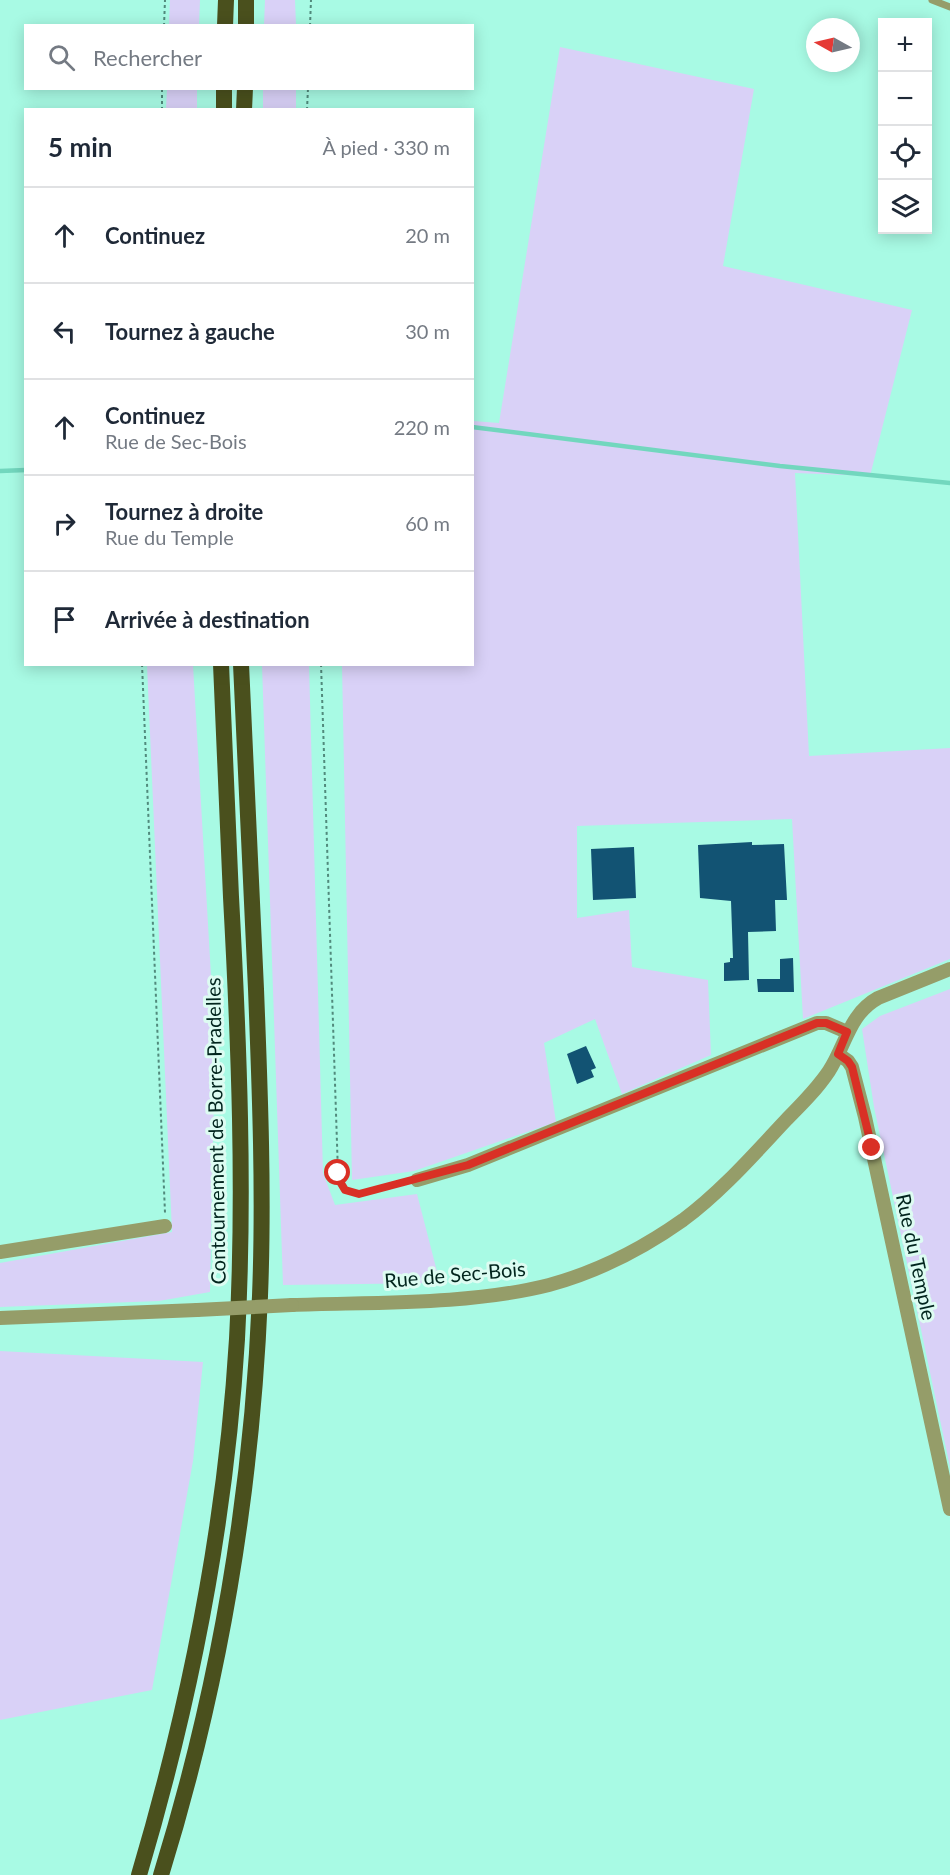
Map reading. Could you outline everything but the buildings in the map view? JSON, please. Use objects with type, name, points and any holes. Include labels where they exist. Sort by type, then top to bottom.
[{"type":"highway","points":[[225,24],[226,0]]},
{"type":"highway","points":[[246,0],[246,24]]},
{"type":"highway","points":[[224,90],[224,108]]},
{"type":"highway","points":[[244,108],[245,90]]},
{"type":"highway","name":"Contournement de Borre-Pradelles","points":[[140,1875],[177,1736],[208,1588],[224,1477],[237,1340],[241,1203],[240,1090],[220,666]]},
{"type":"highway","points":[[161,1875],[201,1726],[227,1598],[244,1488],[257,1352],[262,1230],[261,1136],[241,666]]},
{"type":"street","name":"Rue de Sec-Bois","points":[[0,1318],[444,1299],[502,1294],[564,1280],[603,1266],[658,1236],[706,1201],[811,1094],[829,1071],[857,1015],[873,1000],[950,969]]},
{"type":"street","points":[[417,1180],[468,1165],[512,1148],[817,1023],[826,1023],[847,1032]]},
{"type":"street","name":"Rue du Temple","points":[[838,1054],[852,1067],[865,1117],[950,1509]]},
{"type":"street","points":[[0,1252],[165,1226]]},
{"type":"lane","points":[[932,0],[950,7]]},
{"type":"path","points":[[164,24],[165,0]]},
{"type":"path","points":[[310,24],[311,0]]},
{"type":"path","points":[[162,90],[162,108]]},
{"type":"path","points":[[307,108],[308,90]]},
{"type":"path","points":[[141,666],[165,1226]]},
{"type":"path","points":[[321,666],[339,1180],[345,1190],[359,1194],[417,1180]]},
{"type":"shaded area","points":[[170,0],[200,0],[199,24],[169,24]]},
{"type":"shaded area","points":[[265,0],[295,0],[296,24],[264,24]]},
{"type":"shaded area","points":[[560,47],[754,89],[723,266],[912,310],[870,476],[795,473],[809,756],[950,748],[950,959],[803,1019],[792,819],[577,826],[577,918],[629,910],[632,967],[708,980],[711,1055],[622,1094],[595,1019],[544,1043],[556,1122],[414,1171],[352,1180],[342,666],[474,666],[474,421],[499,423]]},
{"type":"shaded area","points":[[167,90],[197,90],[197,108],[166,108]]},
{"type":"shaded area","points":[[263,90],[296,90],[296,108],[263,108]]},
{"type":"shaded area","points":[[147,666],[193,666],[215,1045],[210,1292],[159,1301],[0,1307],[0,1263],[172,1232]]},
{"type":"shaded area","points":[[262,666],[309,666],[323,1173],[335,1205],[417,1194],[440,1283],[283,1285]]},
{"type":"shaded area","points":[[950,989],[950,1467],[874,1107],[862,1029],[880,1016]]},
{"type":"shaded area","points":[[0,1351],[203,1362],[193,1461],[152,1690],[0,1720]]},
{"type":"waterway","points":[[474,427],[780,466],[950,483]]},
{"type":"waterway","points":[[0,471],[24,470]]},
{"type":"route","points":[[338,1173],[341,1186],[349,1193],[359,1194],[448,1172],[556,1131],[823,1022],[847,1032],[838,1054],[852,1067],[872,1148]]}]
